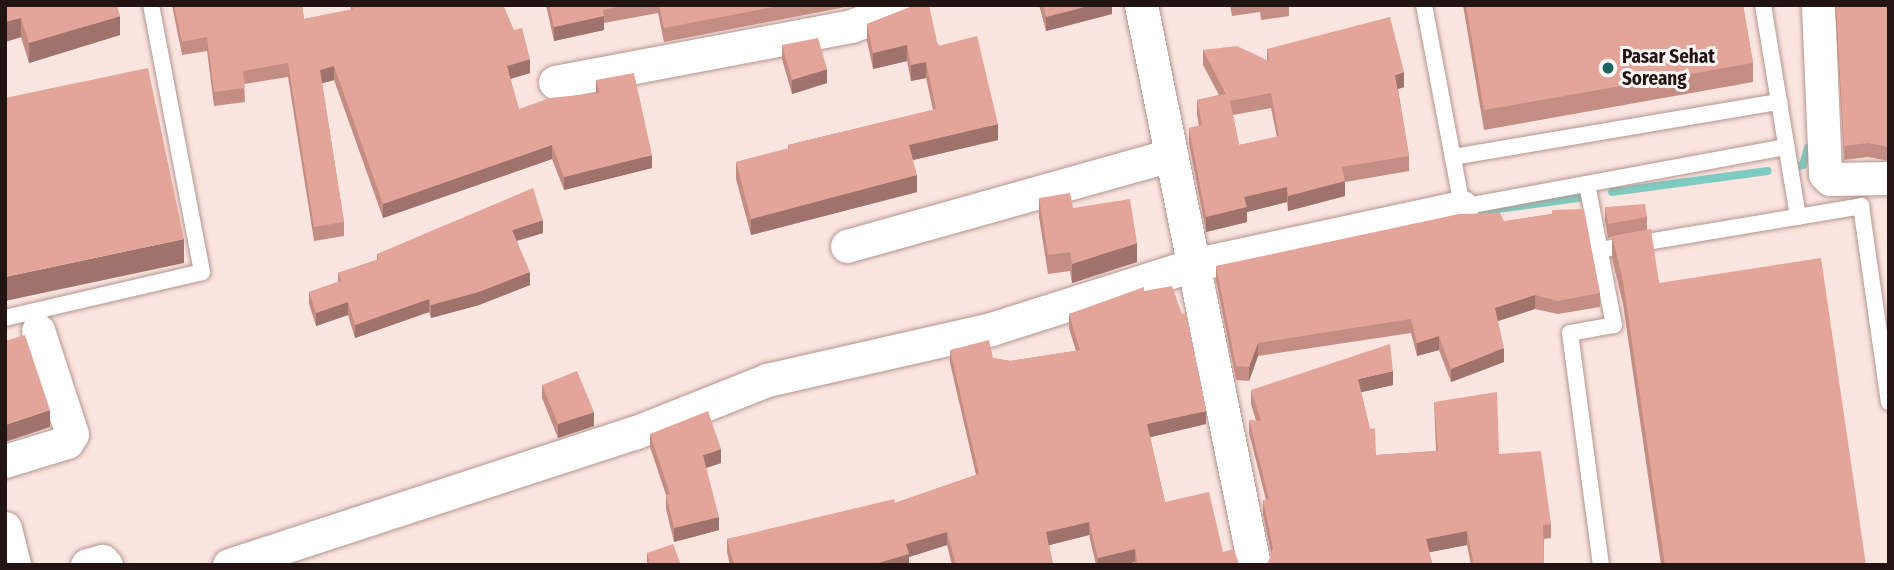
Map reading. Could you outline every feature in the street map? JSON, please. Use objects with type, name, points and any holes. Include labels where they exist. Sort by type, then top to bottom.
[{"type":"street","points":[[555,82],[851,26],[907,5]]},
{"type":"street","points":[[1141,5],[1254,565]]},
{"type":"street","points":[[1818,5],[1825,174],[1830,179],[1889,177]]},
{"type":"street","points":[[846,246],[1171,155]]},
{"type":"street","points":[[229,565],[661,424],[767,380],[991,329],[1193,265],[1462,207]]},
{"type":"street","points":[[5,461],[67,442],[72,434],[38,330]]},
{"type":"street","points":[[5,528],[15,565]]},
{"type":"street","points":[[88,565],[102,561],[106,565]]},
{"type":"lane","points":[[5,318],[202,272],[157,73],[151,5]]},
{"type":"lane","points":[[1424,5],[1462,207],[1786,147]]},
{"type":"lane","points":[[1763,5],[1798,217]]},
{"type":"lane","points":[[1453,157],[1779,102]]},
{"type":"lane","points":[[1587,184],[1614,325],[1570,333],[1601,565]]},
{"type":"lane","points":[[1600,250],[1861,206],[1889,402]]},
{"type":"building","points":[[5,5],[117,5],[120,16],[29,43],[21,18],[5,22]]},
{"type":"building","points":[[174,5],[302,5],[304,19],[353,9],[352,5],[503,5],[514,30],[522,28],[530,59],[507,66],[519,109],[550,98],[599,93],[596,80],[634,73],[652,155],[564,177],[552,145],[383,204],[334,66],[320,70],[344,222],[314,227],[288,63],[243,71],[245,88],[214,92],[207,37],[182,42]]},
{"type":"building","points":[[549,5],[626,5],[603,10],[604,16],[554,27]]},
{"type":"building","points":[[659,5],[784,5],[664,28]]},
{"type":"building","points":[[915,5],[929,5],[938,46],[977,36],[998,124],[909,145],[917,175],[751,219],[736,162],[789,148],[788,145],[936,109],[926,62],[911,65],[907,45],[873,53],[867,24]]},
{"type":"building","points":[[1043,5],[1092,5],[1046,17]]},
{"type":"building","points":[[1466,5],[1743,5],[1753,63],[1484,110]]},
{"type":"building","points":[[1836,5],[1889,5],[1889,147],[1868,143],[1844,146]]},
{"type":"building","points":[[1390,17],[1404,72],[1395,75],[1409,156],[1342,167],[1345,181],[1288,196],[1287,187],[1244,197],[1247,207],[1206,217],[1189,128],[1202,125],[1197,100],[1226,94],[1203,50],[1237,46],[1269,61],[1267,49]],"holes":[[[1271,93],[1279,136],[1239,145],[1230,101]]]},
{"type":"building","points":[[818,38],[827,69],[792,80],[782,45]]},
{"type":"building","points":[[148,68],[184,239],[5,277],[5,98]]},
{"type":"building","points":[[533,188],[543,220],[512,230],[530,272],[479,292],[431,305],[429,299],[355,325],[348,302],[316,313],[309,292],[341,281],[338,273],[379,259],[377,254]]},
{"type":"building","points":[[1070,193],[1073,208],[1130,199],[1137,243],[1072,264],[1070,252],[1048,255],[1039,198]]},
{"type":"building","points":[[1645,204],[1647,217],[1608,224],[1605,207]]},
{"type":"building","points":[[1584,209],[1600,293],[1558,301],[1535,295],[1495,308],[1504,348],[1451,369],[1439,336],[1417,343],[1411,319],[1258,343],[1249,367],[1236,366],[1216,266],[1459,214],[1500,213],[1504,221],[1552,214],[1552,210]]},
{"type":"building","points":[[1651,229],[1659,283],[1821,258],[1866,565],[1665,565],[1623,281],[1612,236]]},
{"type":"building","points":[[1172,286],[1182,314],[1186,313],[1206,411],[1147,424],[1165,502],[1209,492],[1223,552],[1234,549],[1241,565],[1138,565],[1135,549],[1098,558],[1089,522],[1046,532],[1053,565],[956,565],[947,532],[906,544],[909,554],[876,565],[734,565],[727,539],[894,499],[895,503],[979,474],[950,350],[989,340],[993,358],[1010,361],[1080,350],[1069,314],[1144,287],[1144,291]]},
{"type":"building","points":[[25,335],[50,410],[5,425],[5,341]]},
{"type":"building","points":[[1390,344],[1393,371],[1358,379],[1370,429],[1375,428],[1376,455],[1438,451],[1434,402],[1497,392],[1499,454],[1541,451],[1551,524],[1543,525],[1544,565],[1474,565],[1467,531],[1426,539],[1433,565],[1267,565],[1273,548],[1263,500],[1269,499],[1249,420],[1261,421],[1251,390]]},
{"type":"building","points":[[577,371],[594,412],[558,424],[542,385]]},
{"type":"building","points":[[708,411],[721,449],[703,455],[719,517],[674,528],[666,495],[670,494],[650,434]]},
{"type":"building","points":[[673,544],[681,565],[650,565],[647,553]]},
{"type":"waterway","points":[[1796,167],[1803,165],[1808,148]]},
{"type":"waterway","points":[[1612,192],[1768,171]]},
{"type":"waterway","points":[[1475,212],[1578,198]]},
{"type":"place","name":"Pasar Sehat Soreang","points":[[1608,68]]}]
